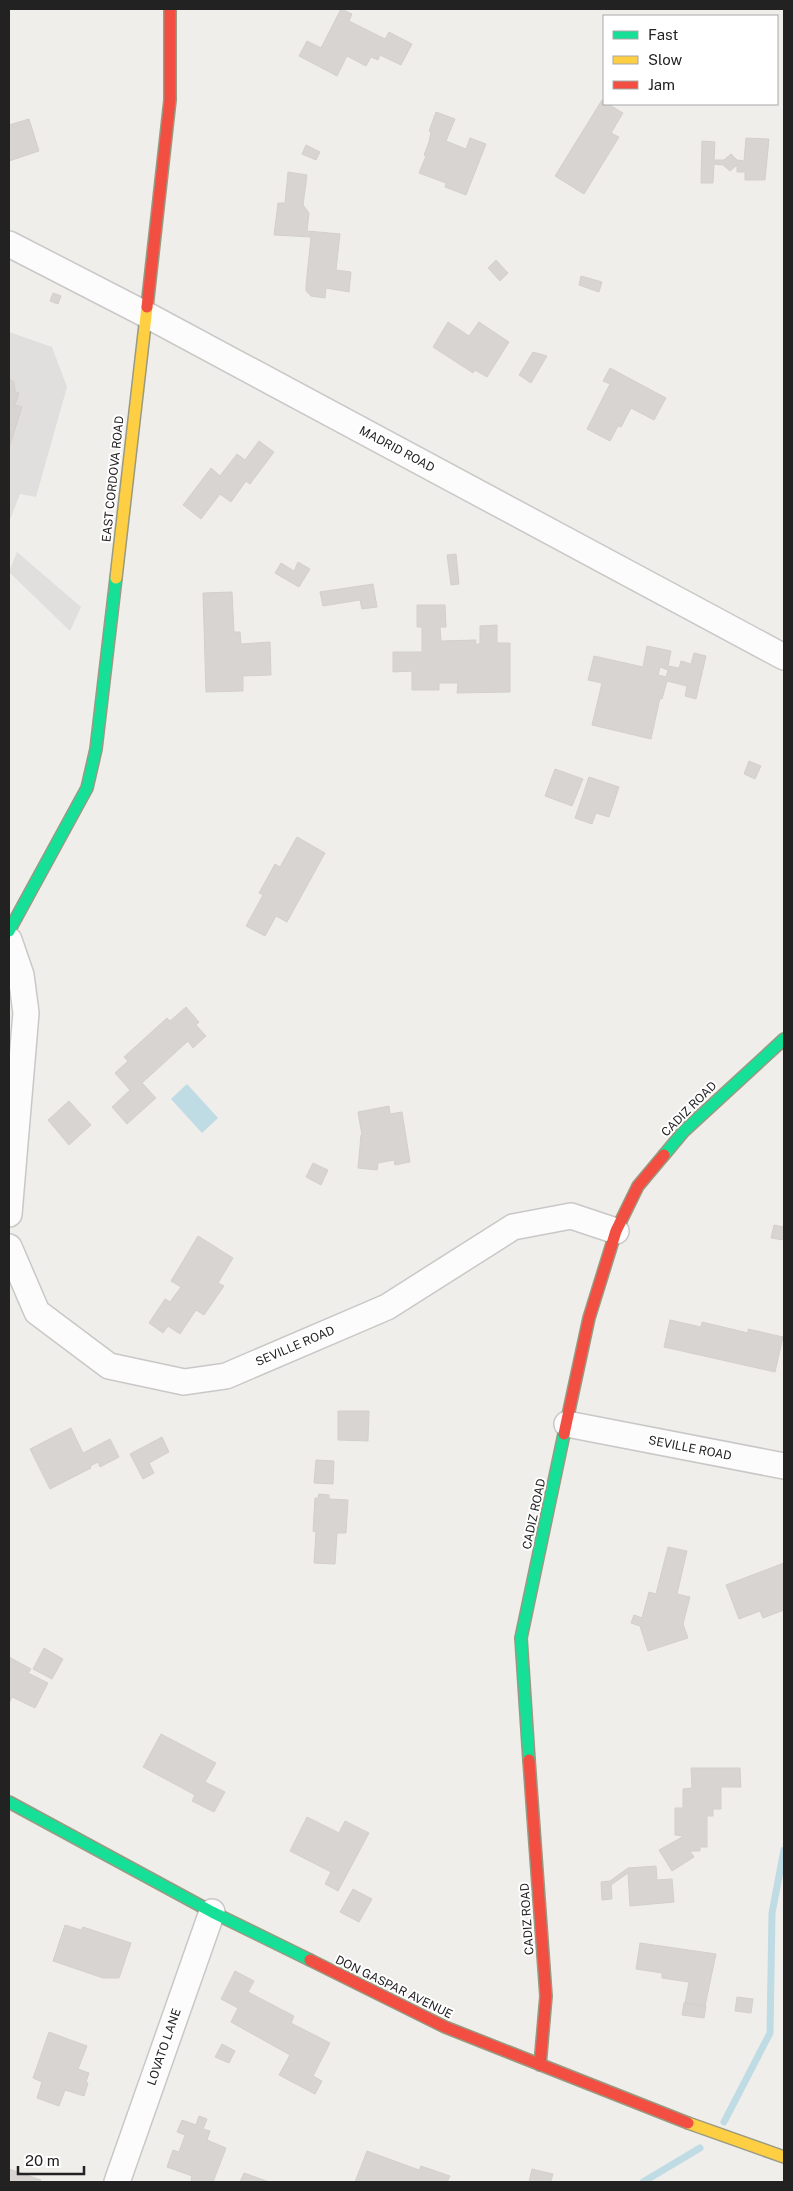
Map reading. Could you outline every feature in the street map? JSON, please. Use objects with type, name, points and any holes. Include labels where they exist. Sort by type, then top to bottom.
[{"type":"street","name":"EAST CORDOVA ROAD","points":[[9,931],[75,814],[87,788],[96,749],[169,110],[170,9]]},
{"type":"street","name":"MADRID ROAD","points":[[9,244],[145,314],[784,657]]},
{"type":"street","points":[[9,940],[21,975],[26,1013],[9,1214]]},
{"type":"street","name":"CADIZ ROAD","points":[[540,2065],[546,1996],[522,1638],[589,1318],[616,1231],[638,1186],[684,1131],[784,1039]]},
{"type":"street","name":"SEVILLE ROAD","points":[[9,1247],[37,1312],[109,1366],[184,1382],[226,1376],[387,1307],[513,1227],[571,1216],[616,1231]]},
{"type":"street","name":"SEVILLE ROAD","points":[[566,1424],[784,1466]]},
{"type":"street","name":"DON GASPAR AVENUE","points":[[9,1802],[212,1912],[445,2027],[725,2138],[784,2157]]},
{"type":"street","name":"LOVATO LANE","points":[[117,2182],[212,1912]]},
{"type":"shaded area","points":[[9,332],[52,347],[67,387],[36,497],[20,494],[9,522],[9,448],[22,407],[15,405],[19,393],[15,392],[14,382],[9,379]]},
{"type":"shaded area","points":[[17,552],[81,607],[70,631],[9,572]]},
{"type":"water","points":[[187,1084],[218,1118],[202,1133],[171,1099]]},
{"type":"building","points":[[341,9],[352,14],[349,21],[385,39],[389,32],[412,44],[401,65],[380,55],[378,60],[371,57],[366,66],[347,56],[337,76],[299,56],[307,41],[321,48]]},
{"type":"building","points":[[602,100],[603,105],[610,105],[623,113],[611,133],[619,137],[584,194],[555,176]]},
{"type":"building","points":[[436,112],[455,119],[446,141],[466,149],[470,138],[486,144],[466,195],[445,187],[446,183],[419,173],[426,156],[424,155],[431,132],[429,131]]},
{"type":"building","points":[[29,119],[39,151],[9,161],[9,125]]},
{"type":"building","points":[[746,138],[769,139],[765,180],[745,180],[745,172],[737,172],[737,165],[730,171],[723,165],[714,164],[713,183],[701,183],[702,141],[715,142],[714,160],[724,160],[731,154],[737,160],[744,161]]},
{"type":"building","points":[[306,145],[320,152],[316,160],[302,154]]},
{"type":"building","points":[[288,172],[307,175],[303,205],[309,213],[307,231],[340,234],[336,270],[351,272],[349,292],[326,288],[325,298],[311,296],[306,291],[306,285],[311,237],[274,235],[278,203],[285,203]]},
{"type":"building","points":[[496,260],[508,273],[500,281],[488,268]]},
{"type":"building","points":[[581,276],[602,282],[599,292],[579,285]]},
{"type":"building","points":[[53,293],[61,296],[58,304],[50,301]]},
{"type":"building","points":[[448,322],[469,336],[479,322],[509,342],[487,377],[475,370],[473,373],[433,347]]},
{"type":"building","points":[[533,352],[547,356],[531,383],[519,375]]},
{"type":"building","points":[[610,368],[666,398],[654,420],[631,408],[621,427],[618,426],[610,441],[587,429],[610,384],[603,381]]},
{"type":"building","points":[[9,379],[14,382],[15,392],[19,393],[15,405],[22,407],[9,448]]},
{"type":"building","points":[[259,441],[274,452],[250,484],[246,481],[231,502],[220,494],[201,519],[183,505],[211,468],[220,476],[237,454],[245,460]]},
{"type":"building","points":[[456,554],[459,584],[451,585],[447,555]]},
{"type":"building","points":[[298,562],[310,569],[299,587],[275,573],[281,563],[294,571]]},
{"type":"building","points":[[373,584],[377,607],[362,609],[360,600],[323,606],[320,592]]},
{"type":"building","points":[[232,592],[234,632],[240,632],[241,644],[270,642],[271,675],[243,676],[243,691],[206,692],[203,593]]},
{"type":"building","points":[[417,605],[445,605],[446,627],[440,627],[441,641],[476,640],[475,644],[480,644],[480,626],[497,625],[497,643],[510,643],[510,692],[457,693],[458,683],[439,683],[439,690],[412,690],[412,671],[393,672],[393,652],[422,652],[422,627],[417,627]]},
{"type":"building","points":[[647,646],[671,651],[668,666],[679,668],[681,661],[691,664],[694,653],[706,656],[696,699],[685,696],[687,686],[667,681],[662,699],[660,698],[651,739],[592,725],[602,683],[588,680],[594,656],[643,667]],"holes":[[[660,667],[668,670],[666,677],[658,675]]]},
{"type":"building","points":[[749,761],[761,766],[755,779],[744,774]]},
{"type":"building","points":[[555,769],[583,779],[572,806],[545,796]]},
{"type":"building","points":[[589,777],[619,787],[609,817],[596,813],[592,824],[575,818]]},
{"type":"building","points":[[297,837],[325,853],[287,922],[276,916],[265,936],[246,926],[263,895],[259,893],[275,864],[280,867]]},
{"type":"building","points":[[186,1007],[199,1022],[196,1025],[206,1036],[193,1048],[188,1041],[142,1083],[156,1098],[127,1124],[112,1107],[130,1090],[115,1073],[128,1061],[124,1057],[167,1018],[170,1021]]},
{"type":"building","points":[[69,1101],[91,1125],[69,1145],[48,1120]]},
{"type":"building","points":[[389,1106],[390,1114],[402,1112],[410,1162],[395,1165],[394,1160],[378,1163],[377,1170],[358,1168],[362,1135],[358,1112]]},
{"type":"building","points":[[313,1163],[328,1170],[321,1185],[306,1177]]},
{"type":"building","points":[[774,1225],[784,1227],[784,1240],[771,1238]]},
{"type":"building","points":[[198,1236],[233,1258],[218,1283],[224,1286],[204,1315],[196,1310],[180,1334],[168,1326],[163,1333],[149,1323],[165,1299],[170,1302],[181,1287],[171,1281]]},
{"type":"building","points":[[670,1320],[701,1327],[702,1322],[748,1333],[748,1329],[783,1337],[775,1372],[664,1347]]},
{"type":"building","points":[[338,1411],[369,1411],[368,1441],[338,1440]]},
{"type":"building","points":[[71,1428],[83,1453],[110,1439],[119,1457],[100,1467],[98,1462],[90,1466],[91,1468],[50,1489],[30,1449]]},
{"type":"building","points":[[162,1437],[169,1452],[149,1463],[154,1473],[143,1479],[130,1454]]},
{"type":"building","points":[[316,1460],[334,1461],[333,1484],[314,1483]]},
{"type":"building","points":[[319,1494],[329,1495],[329,1499],[348,1500],[346,1533],[337,1533],[335,1564],[314,1563],[316,1532],[313,1531],[315,1498],[318,1498]]},
{"type":"building","points":[[668,1547],[687,1551],[677,1594],[690,1597],[683,1624],[688,1638],[648,1651],[640,1626],[631,1623],[634,1615],[642,1618],[649,1592],[656,1594]]},
{"type":"building","points":[[784,1563],[784,1610],[763,1618],[760,1611],[739,1619],[726,1585]]},
{"type":"building","points":[[44,1648],[63,1659],[52,1679],[33,1669]]},
{"type":"building","points":[[9,1657],[31,1669],[28,1673],[48,1683],[35,1708],[12,1697],[9,1703]]},
{"type":"building","points":[[161,1734],[216,1763],[205,1782],[225,1792],[214,1812],[192,1801],[195,1795],[143,1767]]},
{"type":"building","points":[[691,1768],[740,1768],[741,1787],[721,1787],[721,1809],[713,1809],[713,1816],[707,1816],[707,1847],[700,1847],[700,1851],[690,1851],[694,1857],[672,1871],[659,1850],[684,1836],[675,1835],[675,1808],[683,1808],[683,1789],[692,1788]]},
{"type":"building","points":[[307,1817],[339,1833],[345,1821],[369,1833],[338,1891],[325,1884],[331,1872],[290,1851]]},
{"type":"building","points":[[656,1866],[657,1880],[672,1879],[674,1902],[630,1906],[628,1873],[611,1885],[612,1899],[602,1900],[601,1882],[610,1881],[628,1868]]},
{"type":"building","points":[[353,1889],[372,1899],[359,1922],[340,1912]]},
{"type":"building","points":[[65,1925],[81,1930],[83,1927],[131,1943],[119,1978],[103,1978],[53,1961]]},
{"type":"building","points":[[640,1943],[716,1954],[705,2006],[685,2003],[689,1982],[662,1978],[662,1973],[636,1969]]},
{"type":"building","points":[[235,1971],[254,1981],[248,1992],[294,2016],[291,2023],[330,2043],[313,2076],[322,2081],[315,2094],[279,2075],[290,2055],[231,2022],[238,2008],[221,1999]]},
{"type":"building","points":[[737,1997],[753,1999],[751,2013],[735,2011]]},
{"type":"building","points":[[684,2003],[706,2006],[704,2018],[682,2015]]},
{"type":"building","points":[[49,2032],[87,2046],[78,2069],[89,2073],[84,2096],[65,2090],[59,2106],[37,2098],[42,2082],[33,2078]]},
{"type":"building","points":[[222,2044],[235,2051],[229,2063],[215,2057]]},
{"type":"building","points":[[199,2116],[207,2119],[203,2129],[210,2131],[207,2140],[226,2148],[213,2182],[193,2182],[191,2180],[192,2176],[167,2167],[173,2150],[179,2152],[185,2135],[177,2132],[182,2120],[196,2125]]},
{"type":"building","points":[[367,2151],[419,2170],[421,2166],[450,2176],[447,2182],[355,2182]]},
{"type":"building","points":[[9,2169],[41,2180],[40,2182],[9,2182]]},
{"type":"building","points":[[532,2169],[553,2174],[551,2181],[555,2182],[529,2182]]},
{"type":"building","points":[[244,2173],[269,2182],[240,2182]]},
{"type":"waterway","points":[[724,2122],[770,2033],[772,1913],[784,1850]]},
{"type":"waterway","points":[[643,2182],[700,2148]]},
{"type":"traffic: fast","points":[[9,931],[87,788],[96,749],[116,578]]},
{"type":"traffic: fast","points":[[664,1155],[684,1131],[784,1039]]},
{"type":"traffic: fast","points":[[529,1760],[521,1638],[564,1434]]},
{"type":"traffic: fast","points":[[9,1802],[212,1912],[310,1960]]},
{"type":"traffic: slow","points":[[116,578],[147,307]]},
{"type":"traffic: slow","points":[[688,2123],[784,2157]]},
{"type":"traffic: jam","points":[[147,307],[170,100],[170,9]]},
{"type":"traffic: jam","points":[[564,1434],[589,1318],[616,1231],[638,1186],[664,1155]]},
{"type":"traffic: jam","points":[[529,1760],[546,1996],[540,2065]]},
{"type":"traffic: jam","points":[[310,1960],[445,2027],[688,2123]]}]
